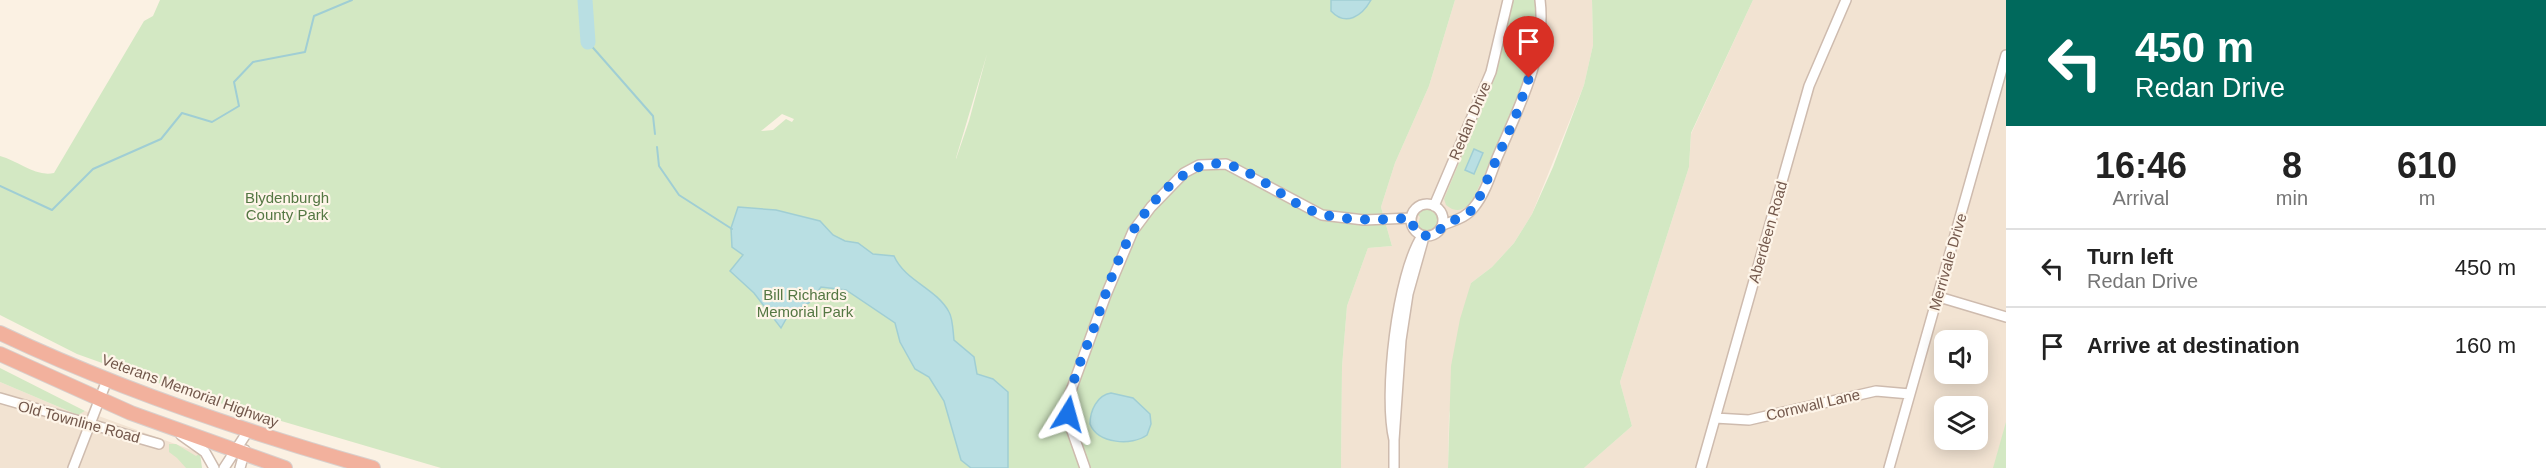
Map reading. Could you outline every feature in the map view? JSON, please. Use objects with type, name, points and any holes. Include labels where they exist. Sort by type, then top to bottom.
[{"type":"highway","name":"Veterans Memorial Highway","points":[[0,333],[107,380],[248,431],[373,468]]},
{"type":"highway","points":[[0,354],[99,400],[239,458],[285,468]]},
{"type":"street","name":"Redan Drive","points":[[1434,206],[1491,72],[1508,0]]},
{"type":"street","points":[[1443,225],[1441,212],[1434,206],[1419,206],[1411,218],[1412,228],[1423,236],[1438,233],[1443,225],[1468,214],[1476,205],[1522,98],[1534,62],[1540,29],[1540,0]]},
{"type":"street","name":"Aberdeen Road","points":[[1701,468],[1809,86],[1846,0]]},
{"type":"street","name":"Merrivale Drive","points":[[1889,468],[2006,55]]},
{"type":"street","points":[[1084,468],[1068,414],[1069,396],[1106,295],[1133,231],[1151,207],[1184,173],[1199,165],[1226,164],[1322,215],[1364,220],[1411,218]]},
{"type":"street","points":[[1395,468],[1391,414],[1394,371],[1412,256],[1423,236]]},
{"type":"street","points":[[1939,297],[2006,317]]},
{"type":"street","points":[[74,468],[107,380]]},
{"type":"street","name":"Cornwall Lane","points":[[1715,418],[1749,420],[1876,391],[1910,394]]},
{"type":"street","name":"Old Townline Road","points":[[0,398],[159,444]]},
{"type":"street","points":[[172,429],[205,452],[214,468]]},
{"type":"street","points":[[224,468],[239,458],[248,431]]},
{"type":"shaded area","points":[[1455,0],[1592,0],[1593,45],[1584,85],[1532,214],[1514,243],[1492,267],[1471,283],[1449,416],[1448,468],[1341,468],[1342,367],[1347,306],[1368,248],[1392,246],[1381,207],[1395,163],[1429,86]]},
{"type":"shaded area","points":[[1753,0],[2006,0],[2006,448],[2001,468],[1584,468],[1632,426],[1620,382],[1689,167],[1691,134]]},
{"type":"shaded area","points":[[0,382],[78,415],[85,411],[200,453],[196,468],[0,468]]},
{"type":"green space","points":[[160,0],[1455,0],[1429,86],[1395,163],[1381,207],[1392,246],[1368,248],[1347,306],[1342,367],[1341,468],[1091,468],[1066,405],[1068,429],[1079,468],[441,468],[189,394],[77,354],[0,315],[0,156],[40,173],[54,173],[144,21],[153,16]],"holes":[[[987,54],[969,121],[956,159],[956,158]],[[782,114],[794,119],[792,122],[786,119],[773,130],[761,131]]]},
{"type":"green space","points":[[1512,0],[1536,0],[1537,22],[1526,73],[1506,127],[1474,198],[1465,208],[1454,210],[1446,205],[1444,199],[1487,95]]},
{"type":"green space","points":[[1592,0],[1753,0],[1691,133],[1689,167],[1620,382],[1632,426],[1584,468],[1448,468],[1451,366],[1460,319],[1471,283],[1492,267],[1514,243],[1532,214],[1553,167],[1584,85],[1593,45]]},
{"type":"green space","points":[[1423,210],[1431,210],[1438,217],[1436,227],[1429,231],[1424,231],[1418,226],[1420,217],[1418,215]]},
{"type":"green space","points":[[0,368],[85,411],[78,415],[0,382]]},
{"type":"green space","points":[[2006,422],[2006,468],[1993,468]]},
{"type":"green space","points":[[169,444],[176,444],[196,456],[200,453],[202,468],[186,468],[169,452]]},
{"type":"water","points":[[1331,0],[1371,0],[1363,11],[1348,19],[1337,16],[1331,11]]},
{"type":"water","points":[[1474,149],[1483,153],[1474,174],[1465,170]]},
{"type":"water","points":[[738,207],[776,210],[820,221],[833,235],[845,241],[858,243],[873,254],[894,256],[905,272],[943,304],[950,315],[954,340],[974,357],[977,374],[993,379],[1008,392],[1008,468],[971,468],[961,460],[944,401],[929,377],[915,369],[900,342],[895,323],[846,290],[821,287],[809,303],[790,312],[781,328],[754,293],[730,271],[743,255],[732,247],[731,228]]},
{"type":"water","points":[[1111,393],[1133,398],[1150,414],[1151,424],[1147,435],[1141,439],[1124,442],[1108,439],[1094,431],[1090,424],[1093,409],[1098,400]]},
{"type":"waterway","points":[[0,186],[52,210],[93,169],[161,139],[182,113],[212,122],[239,106],[234,82],[253,62],[305,52],[314,16],[352,0]]},
{"type":"waterway","points":[[585,0],[588,42]]},
{"type":"waterway","points":[[588,42],[653,116],[655,134]]},
{"type":"waterway","points":[[657,147],[659,166],[679,195],[732,229]]},
{"type":"route","points":[[1068,414],[1069,396],[1074,381],[1121,256],[1133,231],[1151,207],[1184,173],[1199,165],[1226,164],[1322,215],[1364,220],[1411,218],[1415,232],[1424,237],[1433,236],[1441,230],[1443,225],[1468,214],[1476,205],[1515,118],[1529,78]]},
{"type":"park label","name":"Blydenburgh County Park","points":[[287,206]]},
{"type":"park label","name":"Bill Richards Memorial Park","points":[[805,304]]}]
